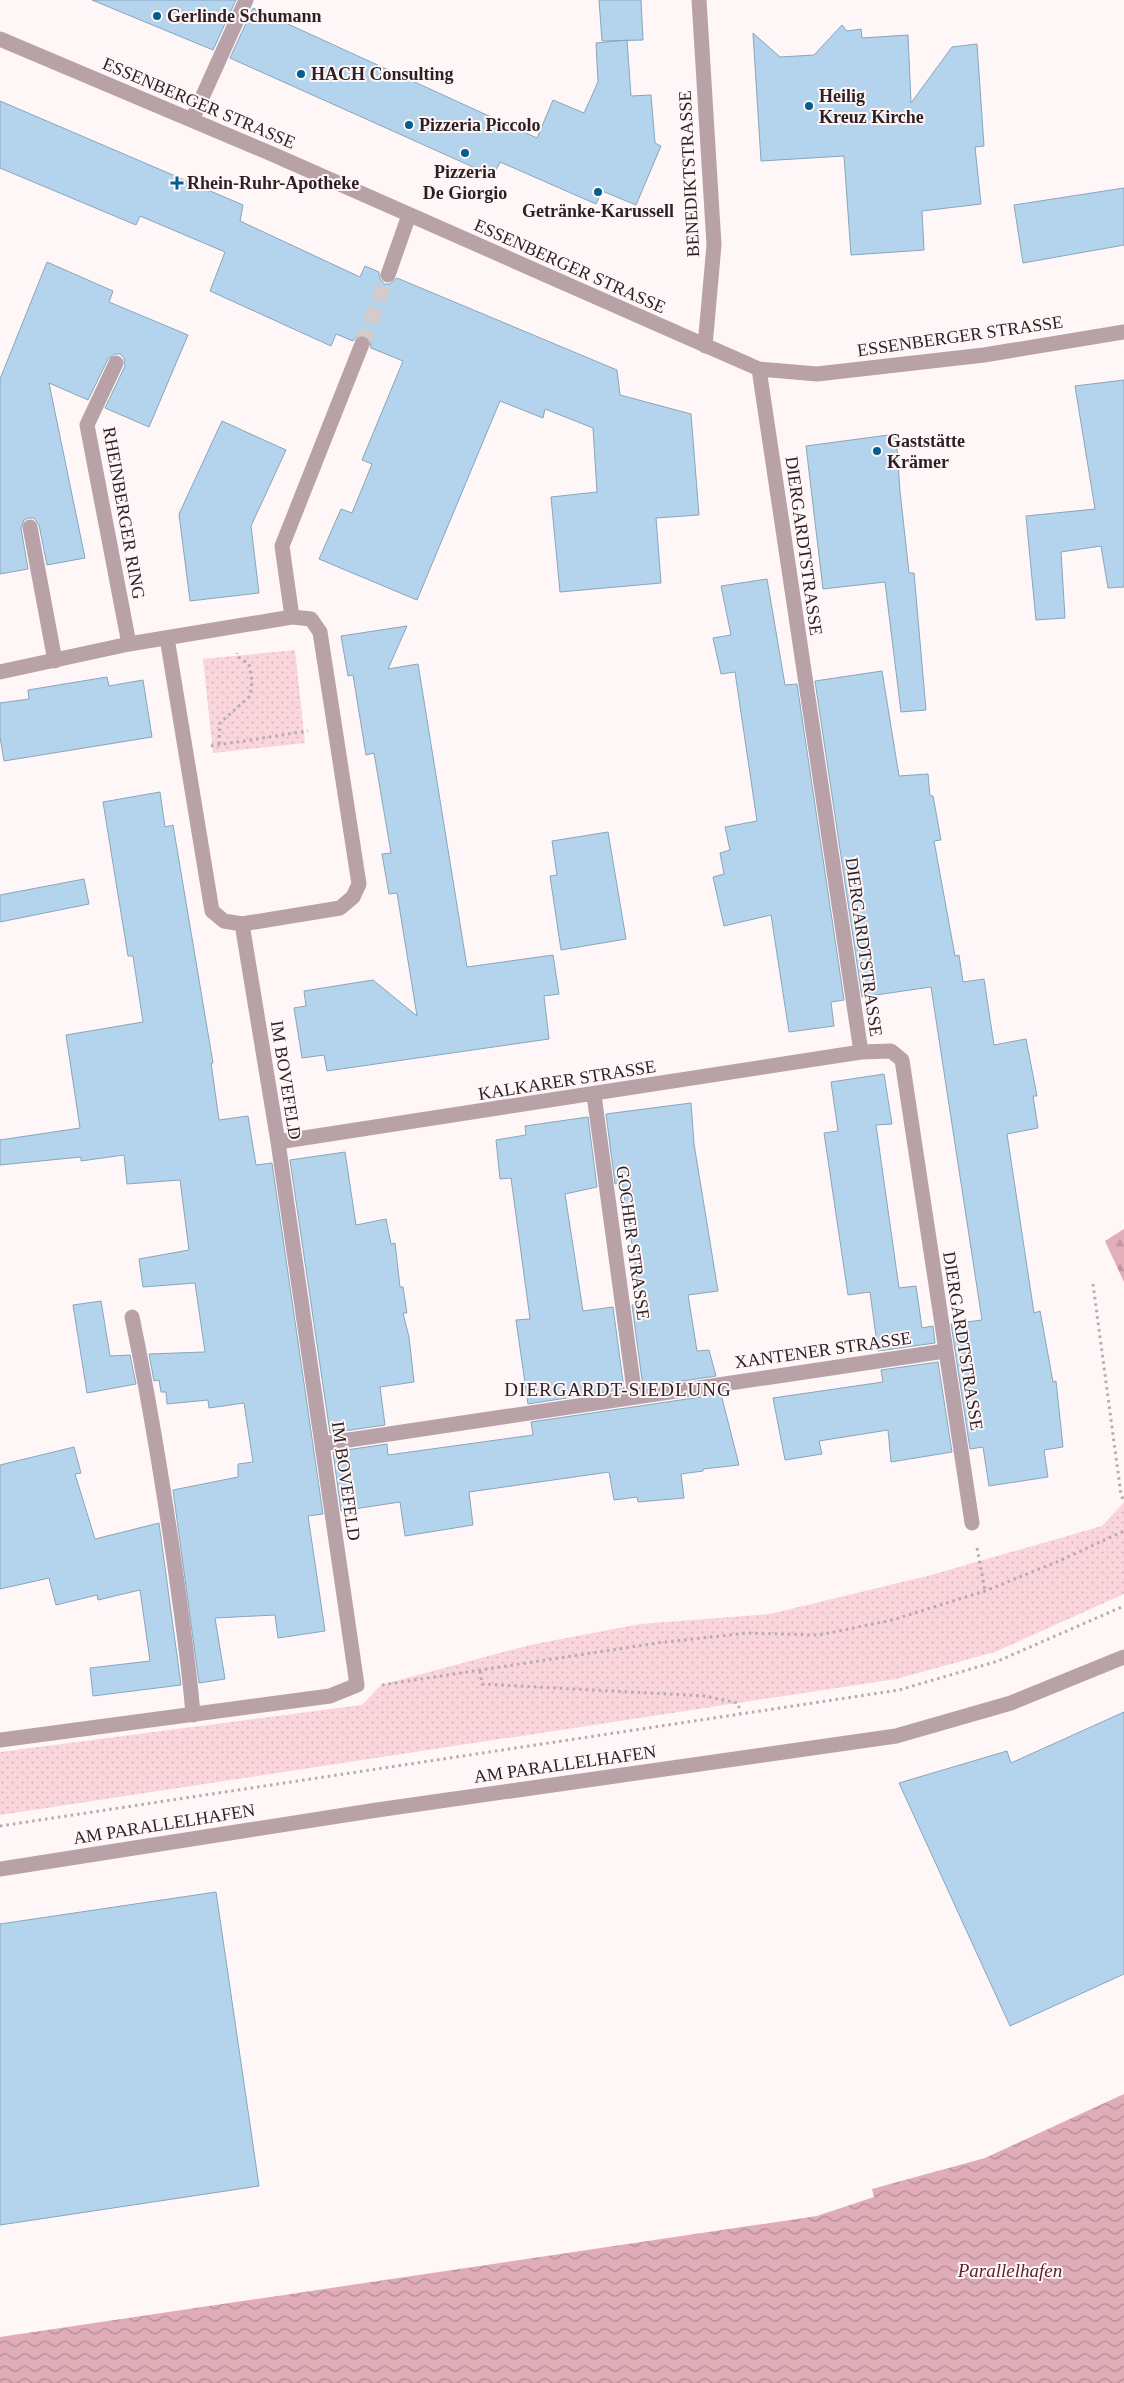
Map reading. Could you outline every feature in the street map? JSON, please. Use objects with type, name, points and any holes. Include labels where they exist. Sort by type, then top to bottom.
[{"type":"street","points":[[192,120],[246,0]]},
{"type":"street","name":"BENEDIKTSTRASSE","points":[[699,0],[714,245],[705,346]]},
{"type":"street","name":"ESSENBERGER STRASSE","points":[[0,39],[192,120],[759,369],[817,374],[984,355],[1124,332]]},
{"type":"street","points":[[388,275],[409,215]]},
{"type":"street","points":[[292,617],[282,546],[362,344]]},
{"type":"street","name":"RHEINBERGER RING","points":[[116,363],[87,426],[129,644]]},
{"type":"street","name":"DIERGARDTSTRASSE","points":[[759,369],[861,1052],[891,1051],[902,1060],[972,1523]]},
{"type":"street","points":[[30,527],[54,661]]},
{"type":"street","points":[[0,672],[129,644],[292,617],[311,619],[320,632],[359,884],[353,898],[340,908],[242,924],[224,921],[212,911],[167,638]]},
{"type":"street","name":"IM BOVEFELD","points":[[242,924],[278,1142],[357,1685]]},
{"type":"street","name":"KALKARER STRASSE","points":[[278,1142],[594,1095],[861,1052]]},
{"type":"street","name":"GOCHER STRASSE","points":[[594,1095],[635,1397]]},
{"type":"street","points":[[132,1318],[144,1372],[166,1505],[190,1676],[193,1715]]},
{"type":"street","name":"XANTENER STRASSE","points":[[322,1444],[945,1351]]},
{"type":"street","name":"AM PARALLELHAFEN","points":[[0,1869],[377,1810],[896,1736],[1012,1703],[1124,1657]]},
{"type":"street","points":[[0,1740],[330,1696],[357,1685]]},
{"type":"path","points":[[219,744],[220,723],[250,696],[252,681],[249,664],[237,656],[234,627]]},
{"type":"path","points":[[185,749],[335,727]]},
{"type":"path","points":[[1093,1284],[1121,1494],[1124,1501]]},
{"type":"path","points":[[972,1523],[984,1591]]},
{"type":"path","points":[[357,1685],[381,1685],[657,1643],[738,1634],[819,1635],[892,1620],[984,1591],[1059,1561],[1124,1531]]},
{"type":"path","points":[[0,1826],[899,1690],[998,1662],[1124,1606]]},
{"type":"path","points":[[480,1671],[482,1684],[705,1696],[738,1703],[740,1714]]},
{"type":"shaded area","points":[[295,650],[305,743],[213,753],[203,659]]},
{"type":"shaded area","points":[[1124,1502],[1124,1594],[995,1652],[896,1679],[0,1815],[0,1752],[362,1705],[381,1685],[530,1645],[640,1624],[770,1614],[931,1575],[1102,1526]]},
{"type":"green space","points":[[1124,1229],[1124,1282],[1105,1241]]},
{"type":"water","name":"Parallelhafen","points":[[1124,2094],[1124,2383],[0,2383],[0,2337],[817,2216],[874,2197],[872,2189],[985,2158]]},
{"type":"building","points":[[92,0],[236,0],[213,50]]},
{"type":"building","points":[[599,0],[641,0],[643,40],[602,41]]},
{"type":"building","points":[[253,8],[537,138],[553,100],[584,113],[598,82],[596,43],[627,40],[631,96],[651,95],[655,143],[661,146],[636,205],[602,191],[596,204],[500,162],[493,176],[230,58]]},
{"type":"building","points":[[842,25],[847,31],[861,29],[862,38],[908,35],[911,103],[952,47],[977,44],[984,146],[975,147],[981,204],[922,211],[924,250],[851,255],[844,156],[761,161],[753,33],[780,57],[814,55]]},
{"type":"building","points":[[0,101],[243,205],[240,221],[360,277],[365,266],[379,272],[379,277],[384,284],[390,284],[397,278],[617,370],[620,395],[691,414],[699,515],[656,518],[661,583],[560,592],[551,497],[597,492],[593,428],[545,409],[543,418],[500,401],[417,600],[319,559],[341,509],[352,513],[372,464],[362,460],[403,361],[371,348],[370,339],[365,335],[357,336],[353,341],[336,334],[331,346],[210,291],[225,252],[140,216],[136,225],[0,168]]},
{"type":"building","points":[[1124,188],[1124,245],[1023,263],[1014,205]]},
{"type":"building","points":[[47,262],[113,291],[109,302],[188,335],[149,427],[105,408],[125,366],[124,358],[120,354],[115,354],[108,359],[88,400],[49,383],[85,558],[47,565],[39,525],[34,518],[28,518],[24,520],[21,528],[28,569],[0,574],[0,379]]},
{"type":"building","points":[[1124,380],[1124,587],[1108,588],[1101,546],[1061,552],[1065,618],[1036,620],[1026,516],[1095,509],[1075,386]]},
{"type":"building","points":[[222,421],[286,450],[251,526],[259,593],[190,601],[179,514]]},
{"type":"building","points":[[896,434],[909,573],[914,573],[926,710],[901,712],[885,582],[823,589],[806,446]]},
{"type":"building","points":[[767,579],[785,685],[797,684],[844,1000],[831,1002],[834,1026],[789,1032],[771,915],[724,926],[713,877],[724,874],[720,853],[730,850],[725,827],[757,821],[735,672],[721,674],[713,638],[731,635],[721,586]]},
{"type":"building","points":[[407,626],[388,669],[418,664],[467,967],[553,955],[559,994],[544,996],[549,1039],[327,1071],[324,1055],[302,1058],[294,1008],[306,1006],[304,991],[373,980],[417,1016],[397,893],[389,894],[382,854],[391,853],[374,753],[366,755],[353,675],[348,676],[341,636]]},
{"type":"building","points":[[882,671],[899,776],[928,774],[930,796],[933,796],[941,840],[934,841],[955,956],[959,955],[963,982],[984,979],[994,1045],[1026,1039],[1037,1096],[1033,1096],[1038,1128],[1007,1134],[1034,1313],[1040,1311],[1053,1382],[1056,1381],[1063,1447],[1044,1450],[1048,1477],[989,1486],[983,1447],[970,1449],[951,1324],[982,1320],[931,987],[862,997],[815,681]]},
{"type":"building","points":[[107,677],[109,686],[143,680],[152,737],[4,761],[0,737],[0,703],[29,699],[28,690]]},
{"type":"building","points":[[160,792],[165,827],[173,825],[213,1063],[211,1063],[219,1120],[248,1116],[256,1165],[272,1163],[323,1514],[308,1516],[325,1631],[278,1638],[275,1615],[215,1618],[225,1679],[199,1683],[173,1490],[238,1477],[238,1464],[253,1462],[244,1403],[209,1408],[208,1400],[167,1404],[166,1392],[161,1392],[159,1380],[154,1381],[149,1354],[205,1352],[195,1283],[143,1287],[139,1259],[189,1250],[180,1180],[127,1184],[124,1155],[81,1161],[81,1157],[0,1165],[0,1140],[80,1128],[66,1035],[143,1022],[133,956],[128,956],[103,802]]},
{"type":"building","points":[[608,832],[626,939],[561,950],[550,876],[557,875],[552,841]]},
{"type":"building","points":[[84,879],[89,904],[0,922],[0,895]]},
{"type":"building","points":[[884,1074],[892,1124],[876,1125],[899,1288],[916,1286],[922,1328],[933,1326],[935,1343],[878,1351],[870,1292],[848,1295],[824,1133],[838,1131],[831,1082]]},
{"type":"building","points":[[691,1103],[694,1144],[718,1291],[688,1295],[697,1351],[709,1350],[716,1376],[643,1387],[632,1305],[641,1304],[622,1182],[615,1184],[606,1114]]},
{"type":"building","points":[[588,1117],[597,1187],[565,1194],[583,1311],[613,1307],[624,1389],[528,1404],[516,1320],[530,1319],[511,1178],[500,1179],[496,1140],[526,1135],[525,1126]]},
{"type":"building","points":[[345,1152],[356,1225],[386,1219],[391,1244],[395,1243],[400,1287],[403,1287],[407,1313],[403,1313],[409,1337],[414,1382],[380,1387],[385,1425],[330,1433],[290,1160]]},
{"type":"building","points":[[101,1301],[110,1356],[130,1355],[136,1384],[87,1393],[73,1305]]},
{"type":"building","points":[[938,1362],[952,1452],[891,1462],[888,1430],[819,1441],[822,1454],[785,1460],[773,1398],[883,1382],[881,1370]]},
{"type":"building","points":[[721,1394],[739,1465],[703,1469],[703,1471],[681,1474],[684,1498],[638,1502],[637,1497],[614,1500],[609,1472],[469,1492],[473,1525],[405,1536],[400,1502],[341,1511],[333,1452],[387,1444],[388,1455],[533,1435],[531,1422]]},
{"type":"building","points":[[74,1447],[81,1473],[75,1474],[95,1539],[159,1523],[181,1685],[93,1696],[90,1668],[150,1661],[140,1590],[98,1600],[97,1595],[56,1605],[49,1578],[0,1589],[0,1465]]},
{"type":"building","points":[[1124,1712],[1124,1974],[1010,2026],[899,1783],[1007,1751],[1011,1763]]},
{"type":"building","points":[[216,1892],[259,2186],[0,2225],[0,1924]]},
{"type":"tunnel","points":[[362,344],[388,275]]},
{"type":"place","name":"Gerlinde Schumann","points":[[157,16]]},
{"type":"place","name":"HACH Consulting","points":[[301,74]]},
{"type":"place","name":"Heilig Kreuz Kirche","points":[[809,106]]},
{"type":"place","name":"Pizzeria Piccolo","points":[[409,125]]},
{"type":"place","name":"Pizzeria De Giorgio","points":[[465,153]]},
{"type":"place","name":"Rhein-Ruhr-Apotheke","points":[[177,183]]},
{"type":"place","name":"Getränke-Karussell","points":[[598,192]]},
{"type":"place","name":"Gaststätte Krämer","points":[[877,451]]},
{"type":"district","name":"DIERGARDT-SIEDLUNG","points":[[618,1389]]}]
